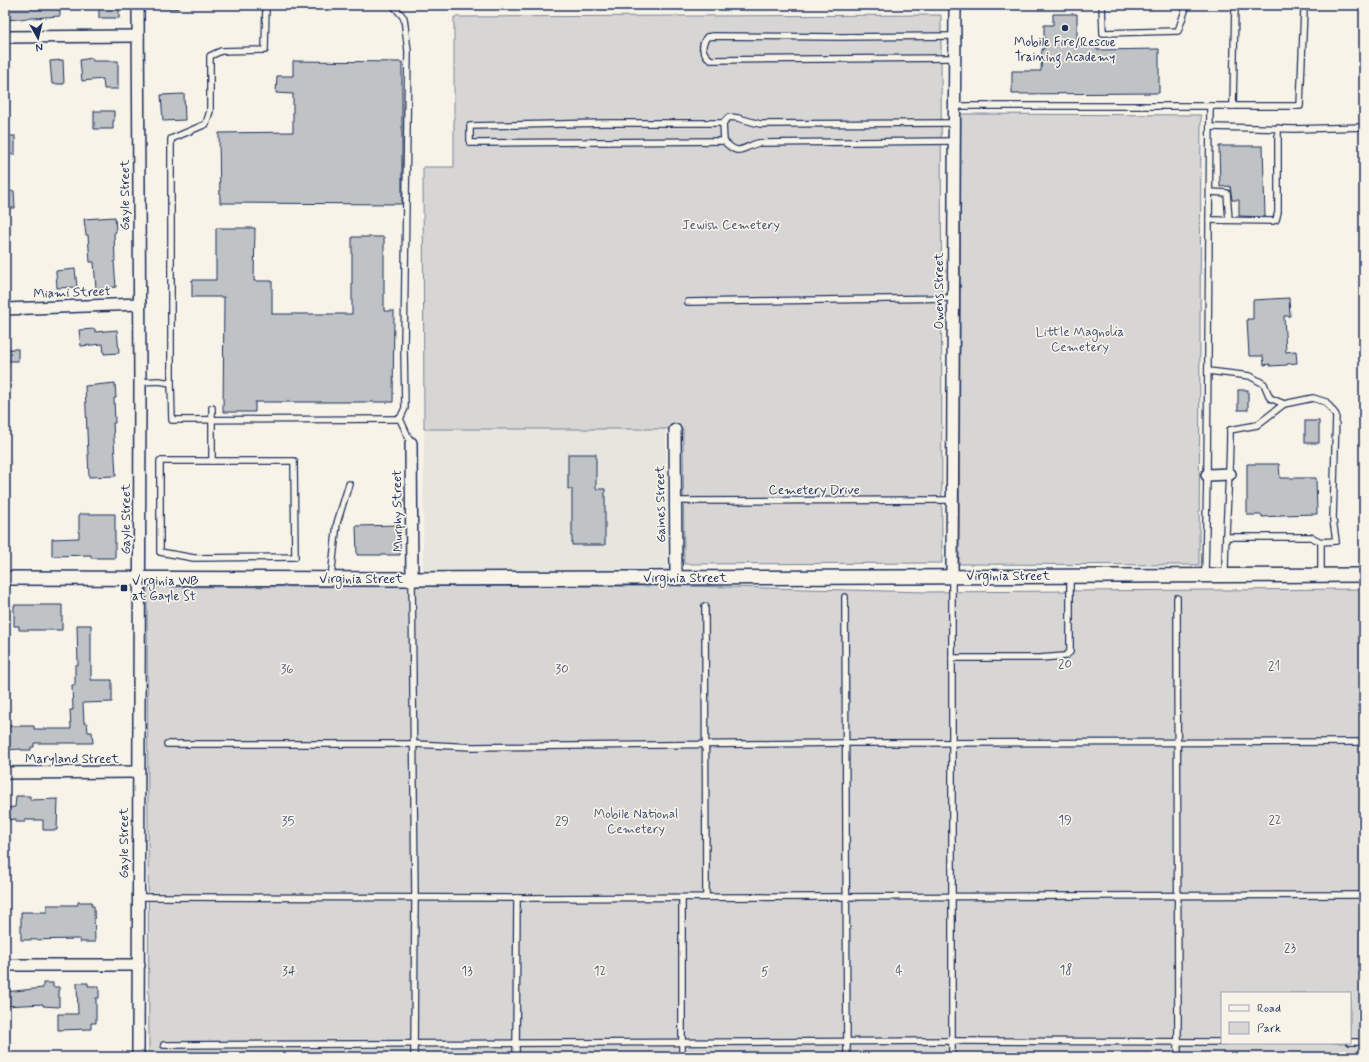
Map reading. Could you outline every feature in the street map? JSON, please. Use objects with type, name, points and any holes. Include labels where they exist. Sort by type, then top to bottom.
[{"type":"street","name":"Gayle Street","points":[[138,5],[140,304],[138,1057]]},
{"type":"street","name":"Owens Street","points":[[952,577],[955,5]]},
{"type":"street","points":[[5,37],[138,36]]},
{"type":"street","name":"Miami Street","points":[[5,308],[140,304]]},
{"type":"street","name":"Gaines Street","points":[[674,430],[676,578]]},
{"type":"street","name":"Murphy Street","points":[[411,442],[412,579]]},
{"type":"street","points":[[1207,475],[1230,474]]},
{"type":"street","name":"Virginia Street","points":[[5,578],[412,579],[1364,575]]},
{"type":"street","name":"Maryland Street","points":[[5,773],[138,772]]},
{"type":"street","points":[[5,965],[139,965]]},
{"type":"lane","points":[[162,5],[176,5]]},
{"type":"lane","points":[[266,5],[265,50],[221,51],[210,56],[210,111],[206,124],[172,138],[172,420],[400,419]]},
{"type":"lane","points":[[394,5],[404,18],[408,51],[404,348],[405,408],[400,419]]},
{"type":"lane","points":[[1102,5],[1103,33],[1178,31],[1187,5]]},
{"type":"lane","points":[[1233,106],[1235,5]]},
{"type":"lane","points":[[954,106],[1300,106],[1304,10],[1300,5]]},
{"type":"lane","points":[[954,58],[711,60],[706,56],[702,46],[707,37],[713,36],[955,36]]},
{"type":"lane","points":[[1205,575],[1210,106]]},
{"type":"lane","points":[[724,142],[470,143],[470,126],[605,123],[723,123],[729,117],[760,124],[954,123]]},
{"type":"lane","points":[[723,123],[724,142],[731,149],[738,151],[758,143],[954,141]]},
{"type":"lane","points":[[1210,127],[1364,127]]},
{"type":"lane","points":[[1209,220],[1273,222],[1276,220],[1278,212],[1278,128]]},
{"type":"lane","points":[[1210,192],[1227,193],[1228,220]]},
{"type":"lane","points":[[688,302],[953,298]]},
{"type":"lane","points":[[1208,371],[1250,376],[1264,384],[1270,398],[1284,404]]},
{"type":"lane","points":[[140,382],[159,381],[171,383]]},
{"type":"lane","points":[[1225,575],[1226,538],[1230,474],[1230,430],[1257,425],[1284,404],[1313,398],[1326,402],[1336,415],[1333,520],[1336,542],[1321,542],[1311,537],[1226,538]]},
{"type":"lane","points":[[212,408],[212,461]]},
{"type":"lane","points":[[400,419],[411,442]]},
{"type":"lane","points":[[294,460],[295,557],[194,558],[160,552],[160,461],[212,461],[294,460]]},
{"type":"lane","points":[[331,578],[337,523],[349,484]]},
{"type":"lane","name":"Cemetery Drive","points":[[675,501],[953,500]]},
{"type":"lane","points":[[1321,542],[1321,575]]},
{"type":"lane","points":[[952,658],[1040,658],[1066,656],[1070,652],[1070,576]]},
{"type":"lane","points":[[952,577],[952,1057]]},
{"type":"lane","points":[[412,579],[415,898],[414,1057]]},
{"type":"lane","points":[[845,597],[847,1057]]},
{"type":"lane","points":[[1177,598],[1178,1057]]},
{"type":"lane","points":[[705,606],[704,744],[706,898]]},
{"type":"lane","points":[[166,744],[414,744],[473,747],[952,742],[1364,742]]},
{"type":"lane","points":[[138,898],[706,898],[847,896],[1364,895]]},
{"type":"lane","points":[[516,1057],[517,898]]},
{"type":"lane","points":[[682,898],[682,1057]]},
{"type":"lane","points":[[164,1045],[952,1041],[1221,1042]]},
{"type":"lane","points":[[1351,1042],[1364,1042]]},
{"type":"shaded area","points":[[424,429],[666,429],[667,571],[423,572]]},
{"type":"green space","name":"Jewish Cemetery","points":[[941,15],[942,563],[684,564],[683,429],[424,429],[423,167],[454,167],[454,17]]},
{"type":"green space","name":"Little Magnolia Cemetery","points":[[961,114],[1201,115],[1199,565],[959,564]]},
{"type":"green space","name":"Mobile National Cemetery","points":[[687,586],[927,592],[1364,589],[1364,1057],[149,1057],[147,587]]},
{"type":"building","points":[[5,5],[60,5],[60,16],[5,20]]},
{"type":"building","points":[[99,5],[119,5],[119,18],[99,18]]},
{"type":"building","points":[[1053,14],[1077,14],[1077,46],[1097,46],[1097,50],[1159,49],[1159,93],[1012,94],[1012,71],[1041,71],[1042,49],[1044,49],[1044,25],[1053,25]]},
{"type":"building","points":[[92,58],[93,61],[118,61],[118,89],[104,89],[103,79],[82,81],[80,60]]},
{"type":"building","points":[[63,60],[64,84],[52,84],[50,61]]},
{"type":"building","points":[[293,61],[402,62],[402,204],[220,203],[219,133],[293,132],[293,94],[276,93],[277,76],[293,76]]},
{"type":"building","points":[[184,94],[185,120],[163,121],[161,95]]},
{"type":"building","points":[[94,111],[114,111],[113,129],[94,129]]},
{"type":"building","points":[[5,136],[15,136],[15,154],[5,154]]},
{"type":"building","points":[[1219,146],[1263,146],[1265,217],[1239,216],[1239,200],[1232,200],[1230,186],[1220,187]]},
{"type":"building","points":[[14,191],[15,208],[5,208],[5,192]]},
{"type":"building","points":[[115,217],[116,232],[114,233],[114,261],[116,287],[96,289],[94,262],[90,262],[88,235],[86,235],[84,219]]},
{"type":"building","points":[[216,228],[255,228],[254,281],[272,281],[272,314],[352,314],[352,237],[384,237],[384,311],[394,311],[393,402],[255,402],[255,412],[223,412],[224,297],[192,297],[192,280],[216,280]]},
{"type":"building","points":[[75,269],[77,287],[57,288],[56,271]]},
{"type":"building","points":[[1289,298],[1290,316],[1284,316],[1286,352],[1296,351],[1297,363],[1287,365],[1264,365],[1263,356],[1249,356],[1247,319],[1253,319],[1253,300]]},
{"type":"building","points":[[95,329],[95,332],[117,330],[119,353],[104,354],[103,344],[81,346],[79,330]]},
{"type":"building","points":[[5,349],[18,349],[18,361],[5,361]]},
{"type":"building","points":[[115,383],[115,423],[113,423],[116,476],[89,477],[85,386]]},
{"type":"building","points":[[1238,390],[1248,390],[1248,410],[1238,410]]},
{"type":"building","points":[[1305,421],[1319,421],[1319,443],[1305,443]]},
{"type":"building","points":[[568,454],[596,454],[596,489],[605,489],[605,545],[572,545],[572,489],[568,489]]},
{"type":"building","points":[[1247,464],[1279,464],[1280,478],[1316,478],[1317,514],[1262,517],[1262,515],[1247,515]]},
{"type":"building","points":[[79,514],[115,514],[115,558],[91,558],[91,555],[52,556],[52,539],[79,538]]},
{"type":"building","points":[[400,525],[400,555],[357,555],[356,526]]},
{"type":"building","points":[[14,605],[62,605],[62,630],[19,630],[19,626],[14,626]]},
{"type":"building","points":[[77,625],[91,625],[91,680],[112,680],[112,702],[83,703],[84,723],[87,723],[88,732],[92,732],[93,743],[34,743],[34,747],[31,747],[31,750],[5,750],[5,726],[34,726],[34,729],[71,729],[70,710],[73,710],[72,685],[75,685],[75,665],[78,665]]},
{"type":"building","points":[[16,796],[30,796],[30,800],[58,799],[57,830],[43,830],[43,820],[25,820],[25,822],[16,822],[16,819],[5,820],[5,808],[15,807]]},
{"type":"building","points":[[78,902],[92,902],[91,906],[94,906],[95,942],[80,942],[80,939],[21,940],[21,912],[47,912],[47,905],[78,905]]},
{"type":"building","points":[[43,983],[53,983],[53,987],[59,987],[59,1007],[43,1006],[43,1004],[5,1006],[5,992],[43,988]]},
{"type":"building","points":[[77,983],[88,983],[88,986],[99,986],[99,998],[96,998],[96,1023],[91,1023],[91,1029],[58,1030],[58,1014],[78,1014]]},
{"type":"place","name":"Mobile Fire/Rescue Training Academy","points":[[1065,28]]},
{"type":"place","name":"Virginia WB at Gayle St","points":[[124,588]]},
{"type":"park label","name":"20","points":[[1065,664]]},
{"type":"park label","name":"21","points":[[1274,666]]},
{"type":"park label","name":"36","points":[[287,669]]},
{"type":"park label","name":"30","points":[[562,669]]},
{"type":"park label","name":"19","points":[[1065,820]]},
{"type":"park label","name":"22","points":[[1275,820]]},
{"type":"park label","name":"35","points":[[288,821]]},
{"type":"park label","name":"29","points":[[562,821]]},
{"type":"park label","name":"23","points":[[1290,948]]},
{"type":"park label","name":"18","points":[[1066,970]]},
{"type":"park label","name":"34","points":[[289,971]]},
{"type":"park label","name":"13","points":[[467,971]]},
{"type":"park label","name":"12","points":[[600,971]]},
{"type":"park label","name":"4","points":[[899,971]]},
{"type":"park label","name":"5","points":[[765,972]]}]
